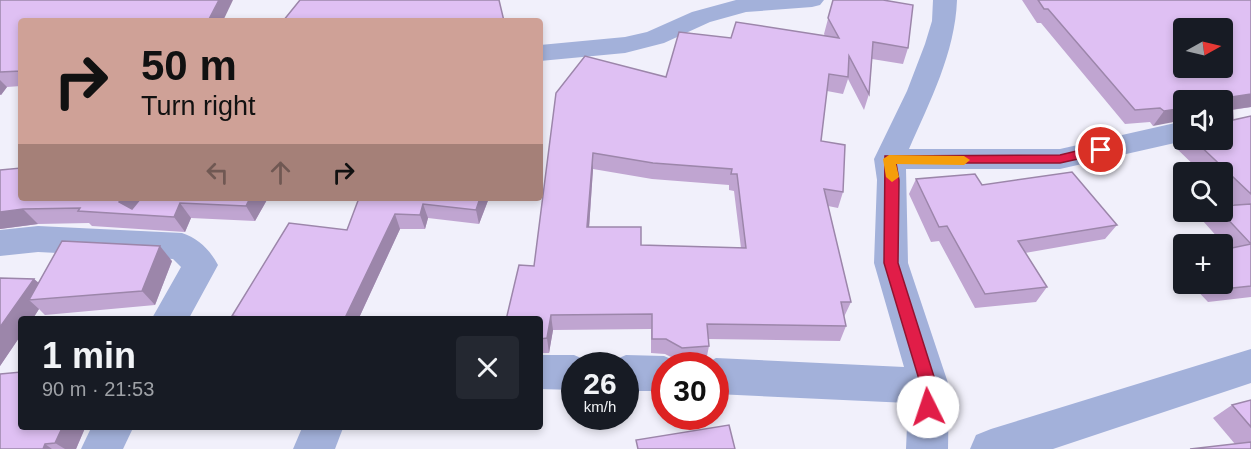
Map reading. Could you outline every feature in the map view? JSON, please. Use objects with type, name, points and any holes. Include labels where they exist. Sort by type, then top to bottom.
[{"type":"street","points":[[543,52],[625,45],[655,38],[701,17],[745,5],[812,0]]},
{"type":"street","points":[[927,449],[929,386],[891,263],[893,180],[889,159],[921,91],[938,44],[944,21],[945,0]]},
{"type":"street","points":[[889,159],[1060,159],[1173,133]]},
{"type":"street","points":[[0,243],[38,239],[182,246],[201,265],[171,316]]},
{"type":"street","points":[[991,449],[1251,366]]},
{"type":"street","points":[[543,372],[561,372]]},
{"type":"street","points":[[729,377],[929,386]]},
{"type":"street","points":[[102,449],[111,430]]},
{"type":"street","points":[[314,449],[321,430]]},
{"type":"building","points":[[0,0],[219,0],[210,18],[18,18],[18,71],[0,72]]},
{"type":"building","points":[[300,0],[499,0],[503,18],[285,18]]},
{"type":"building","points":[[833,0],[883,0],[913,5],[908,48],[873,42],[869,94],[849,56],[848,77],[829,74],[821,141],[845,145],[843,192],[824,189],[851,302],[841,302],[846,326],[707,324],[709,346],[682,348],[666,339],[652,339],[652,314],[551,315],[547,338],[543,339],[543,316],[507,316],[519,265],[534,266],[556,93],[585,56],[666,77],[679,32],[731,38],[736,22],[839,38],[828,18]],"holes":[[[593,153],[653,163],[732,169],[731,174],[737,174],[746,248],[641,245],[641,227],[587,227]]]},
{"type":"building","points":[[1038,0],[1251,0],[1251,94],[1233,97],[1233,90],[1173,90],[1173,110],[1135,110],[1048,9],[1044,9]]},
{"type":"building","points":[[1251,116],[1251,194],[1233,177],[1233,162],[1217,162],[1205,150],[1233,150],[1233,120]]},
{"type":"building","points":[[18,168],[18,201],[120,201],[132,209],[139,201],[248,201],[246,206],[180,203],[174,217],[78,211],[80,208],[23,209],[0,212],[0,170]]},
{"type":"building","points":[[1072,172],[1117,225],[1018,241],[1047,287],[985,294],[947,226],[939,227],[916,179],[975,174],[982,185]]},
{"type":"building","points":[[358,201],[479,201],[476,210],[423,204],[420,215],[395,214],[346,316],[232,316],[289,223],[347,230]]},
{"type":"building","points":[[1251,204],[1251,244],[1230,222],[1233,222],[1233,205]]},
{"type":"building","points":[[62,241],[160,246],[142,291],[29,300]]},
{"type":"building","points":[[1251,244],[1251,286],[1233,288],[1233,248]]},
{"type":"building","points":[[0,278],[34,279],[0,327]]},
{"type":"building","points":[[18,372],[18,430],[61,430],[55,443],[45,444],[43,449],[0,449],[0,374]]},
{"type":"building","points":[[1251,400],[1251,427],[1232,405]]},
{"type":"building","points":[[729,425],[735,449],[638,449],[636,440],[698,430],[729,430]]},
{"type":"building","points":[[1251,442],[1251,449],[1190,449]]},
{"type":"slow traffic","points":[[892,177],[889,159],[964,160]]},
{"type":"route","points":[[928,407],[929,386],[891,263],[893,180],[889,159],[992,161],[1060,159],[1101,150]]}]
